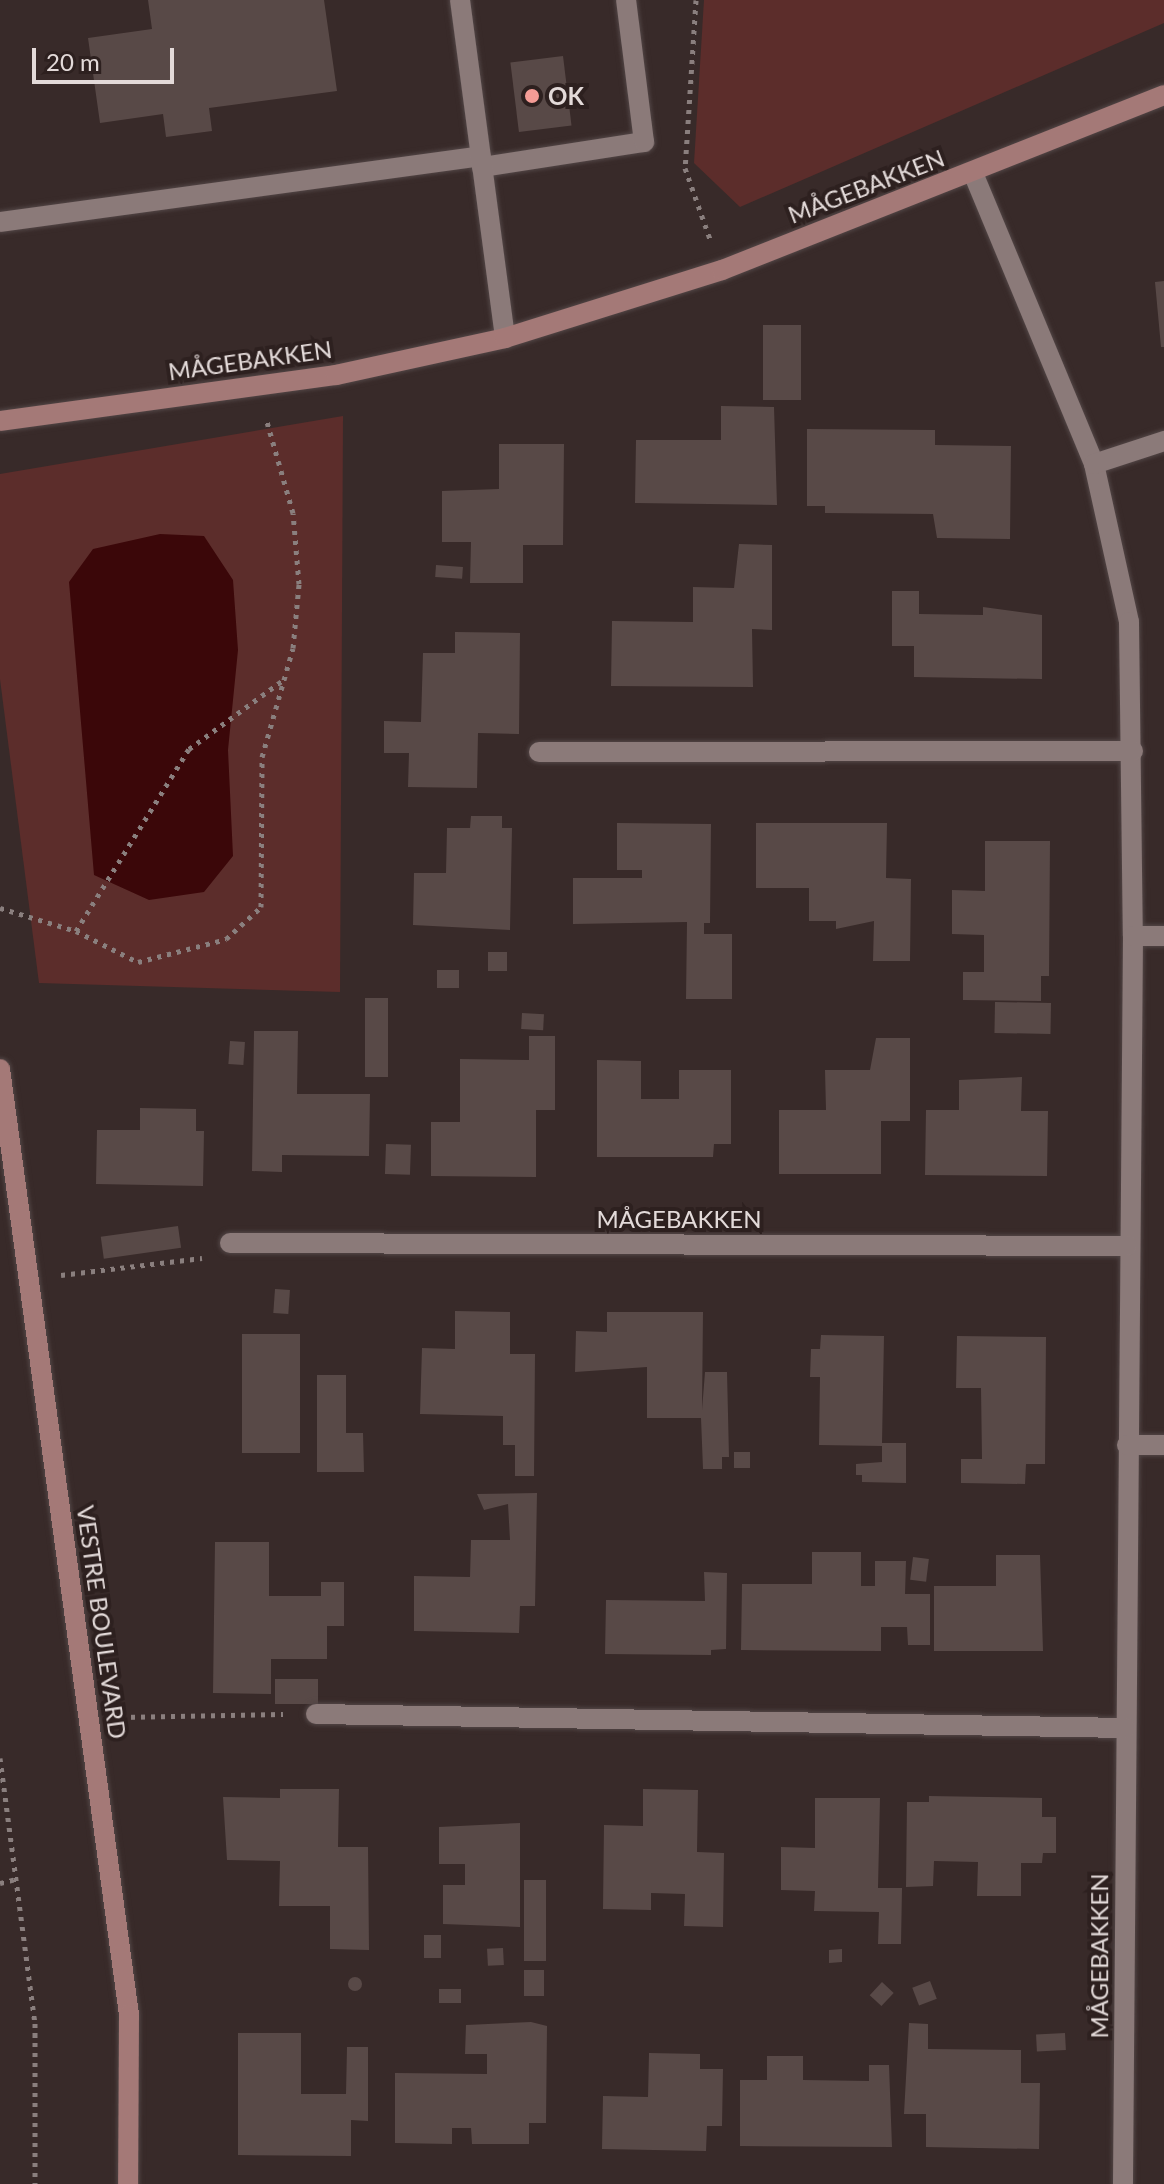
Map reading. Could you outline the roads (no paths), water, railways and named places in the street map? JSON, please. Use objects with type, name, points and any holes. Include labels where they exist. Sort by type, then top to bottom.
[{"type":"street","points":[[460,0],[505,338]]},
{"type":"street","points":[[0,222],[644,142],[626,0]]},
{"type":"street","name":"MÅGEBAKKEN","points":[[0,421],[257,386],[505,338],[722,270],[1164,95]]},
{"type":"street","name":"MÅGEBAKKEN","points":[[973,173],[1094,464],[1129,622],[1133,936],[1127,1246],[1123,2184]]},
{"type":"street","points":[[1094,464],[1164,441]]},
{"type":"street","points":[[539,752],[1133,751]]},
{"type":"street","points":[[1133,936],[1164,936]]},
{"type":"street","name":"VESTRE BOULEVARD","points":[[0,1069],[129,2015],[128,2184]]},
{"type":"street","name":"MÅGEBAKKEN","points":[[230,1243],[1127,1246]]},
{"type":"street","points":[[1127,1445],[1164,1445]]},
{"type":"street","points":[[316,1714],[1126,1728]]},
{"type":"place","name":"OK","points":[[532,96]]}]
